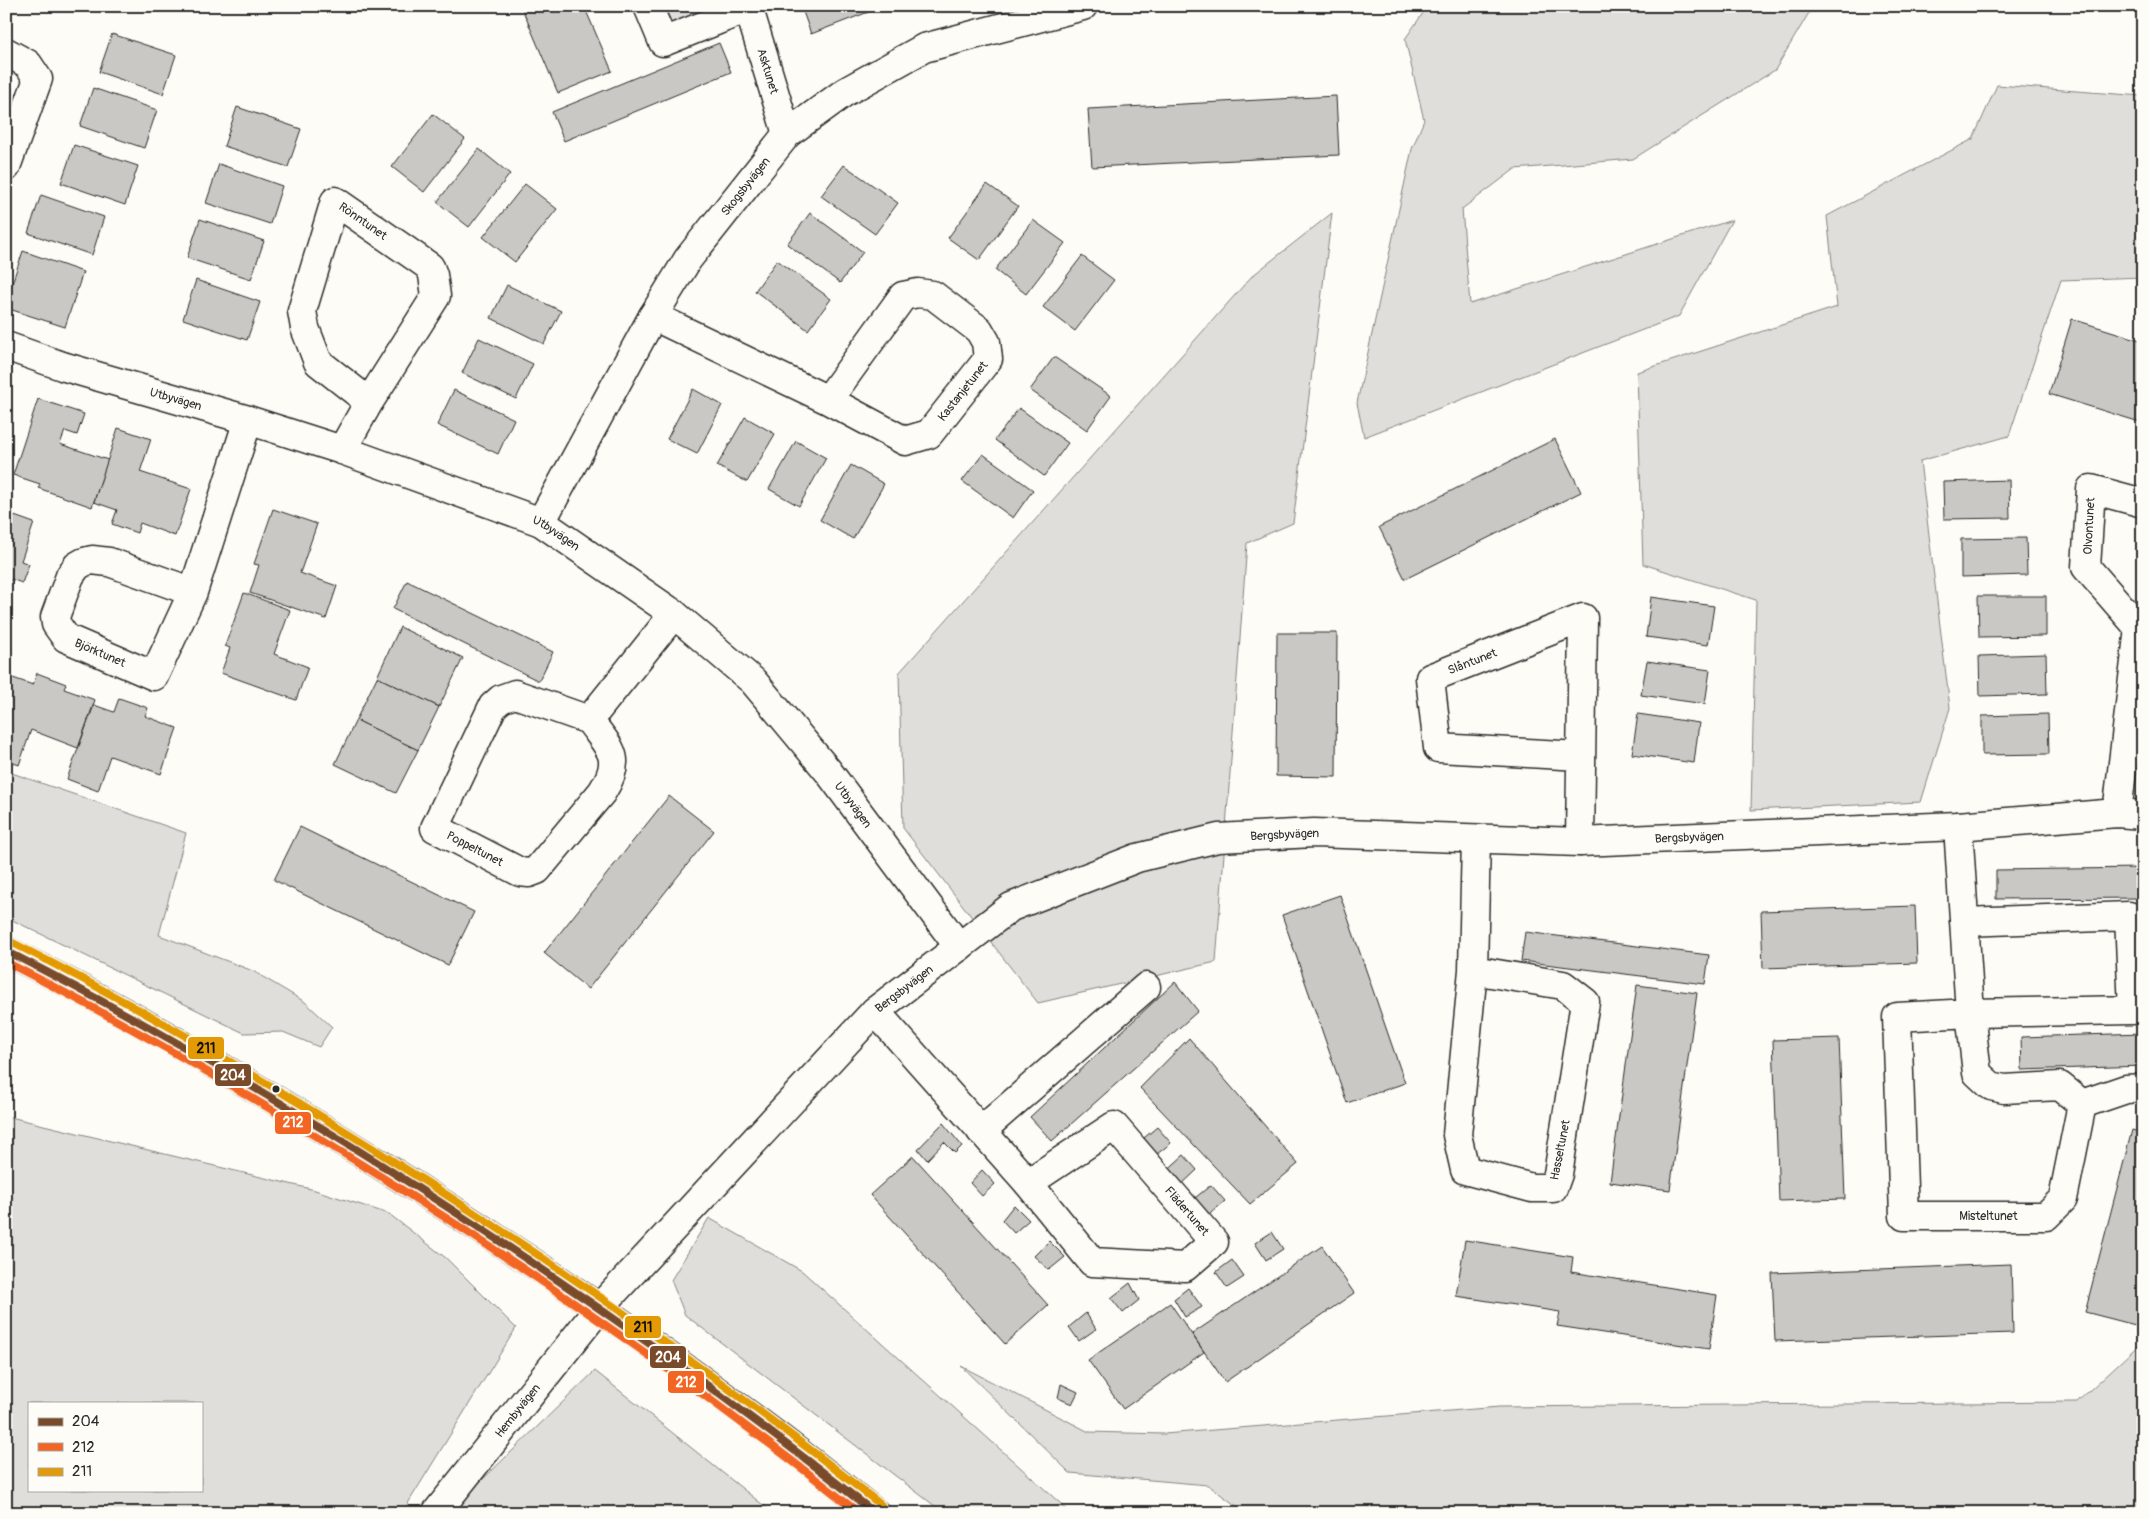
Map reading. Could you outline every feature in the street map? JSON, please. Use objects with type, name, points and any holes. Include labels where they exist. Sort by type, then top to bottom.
[{"type":"street","name":"Asktunet","points":[[648,6],[663,42],[748,7],[787,134]]},
{"type":"street","name":"Skogsbyvägen","points":[[541,522],[653,316],[688,259],[787,134],[845,92],[924,48],[1083,6]]},
{"type":"street","points":[[6,52],[28,64],[38,79],[6,167]]},
{"type":"street","name":"Rönntunet","points":[[342,450],[369,402],[436,296],[430,267],[336,201],[302,311],[305,328],[318,362],[369,402]]},
{"type":"street","name":"Kastanjetunet","points":[[653,316],[828,400],[906,441],[929,434],[988,359],[986,342],[979,330],[933,295],[918,293],[903,296],[828,400]]},
{"type":"street","name":"Utbyvägen","points":[[6,346],[62,366],[248,420],[342,450],[541,522],[674,614],[752,681],[828,771],[959,947]]},
{"type":"street","name":"Björktunet","points":[[194,592],[109,562],[101,560],[84,562],[70,576],[56,617],[56,624],[66,638],[154,676],[194,592],[248,420]]},
{"type":"street","name":"Olvontunet","points":[[2130,814],[2141,628],[2086,567],[2091,489],[2143,504]]},
{"type":"street","points":[[589,720],[674,614]]},
{"type":"street","name":"Slåntunet","points":[[1580,756],[1438,748],[1430,678],[1583,618],[1580,842]]},
{"type":"street","name":"Poppeltunet","points":[[514,694],[589,720],[613,755],[614,765],[610,778],[602,792],[537,870],[529,873],[520,872],[435,828],[493,706],[501,699],[514,694]]},
{"type":"street","name":"Bergsbyvägen","points":[[600,1307],[875,1011],[1011,907],[1137,858],[1218,838],[1314,832],[1580,842],[1958,826],[2130,814]]},
{"type":"street","points":[[1958,826],[1970,1013],[1977,1073],[1991,1086],[2004,1089],[2060,1086],[2082,1104],[2126,1089],[2143,1088]]},
{"type":"street","name":"Hasseltunet","points":[[1473,970],[1563,985],[1585,1002],[1558,1174],[1552,1188],[1532,1188],[1465,1170],[1457,1135],[1473,970],[1476,839]]},
{"type":"street","points":[[1964,922],[2129,916],[2133,1010],[1970,1013]]},
{"type":"street","points":[[6,951],[76,985],[198,1053],[442,1204],[600,1307],[759,1424],[875,1513]]},
{"type":"street","points":[[981,1131],[1146,987]]},
{"type":"street","name":"Flädertunet","points":[[875,1011],[1028,1183],[1092,1262],[1185,1267],[1214,1242],[1114,1126],[1028,1183]]},
{"type":"street","name":"Misteltunet","points":[[1970,1013],[1897,1017],[1904,1216],[2046,1216],[2063,1199],[2082,1104]]},
{"type":"street","name":"Hembyvägen","points":[[436,1513],[600,1307]]},
{"type":"shaded area","points":[[664,6],[722,6],[686,23],[670,19]]},
{"type":"shaded area","points":[[1428,6],[1813,6],[1775,70],[1633,159],[1515,169],[1462,209],[1470,304],[1732,220],[1679,316],[1364,437],[1357,403],[1412,149],[1424,120],[1405,39]]},
{"type":"shaded area","points":[[1997,85],[2143,96],[2143,277],[2061,280],[2009,436],[1920,461],[1950,708],[1921,802],[1751,810],[1756,600],[1643,564],[1637,372],[1837,307],[1827,216],[1973,139]]},
{"type":"shaded area","points":[[1332,213],[1293,523],[1247,543],[1216,962],[1038,1003],[903,828],[899,673],[1252,276]]},
{"type":"shaded area","points":[[6,771],[186,833],[159,935],[253,971],[305,1002],[332,1027],[319,1047],[283,1032],[244,1033],[6,917]]},
{"type":"shaded area","points":[[6,1116],[315,1190],[389,1214],[446,1258],[516,1328],[402,1513],[6,1513]]},
{"type":"shaded area","points":[[709,1218],[802,1271],[1071,1513],[944,1513],[685,1315],[671,1280]]},
{"type":"shaded area","points":[[2143,1341],[2143,1513],[1246,1513],[1208,1485],[1070,1473],[961,1366],[1089,1432],[1164,1434],[1499,1407],[2077,1402]]},
{"type":"shaded area","points":[[595,1371],[773,1513],[455,1513],[451,1510]]},
{"type":"building","points":[[521,6],[584,6],[612,71],[558,93]]},
{"type":"building","points":[[801,6],[869,6],[871,11],[811,34]]},
{"type":"building","points":[[112,34],[176,55],[163,94],[99,72]]},
{"type":"building","points":[[719,43],[731,72],[564,141],[552,112]]},
{"type":"building","points":[[93,88],[157,110],[144,148],[80,126]]},
{"type":"building","points":[[1336,96],[1339,155],[1092,167],[1088,109]]},
{"type":"building","points":[[237,107],[301,129],[288,167],[224,146]]},
{"type":"building","points":[[433,114],[465,139],[424,192],[392,167]]},
{"type":"building","points":[[74,145],[138,166],[125,205],[61,183]]},
{"type":"building","points":[[479,149],[510,174],[469,227],[437,202]]},
{"type":"building","points":[[219,164],[282,186],[270,224],[206,203]]},
{"type":"building","points":[[844,165],[898,203],[875,234],[821,196]]},
{"type":"building","points":[[525,184],[557,209],[515,262],[483,237]]},
{"type":"building","points":[[987,184],[1018,206],[979,260],[948,238]]},
{"type":"building","points":[[41,195],[104,217],[92,255],[28,233]]},
{"type":"building","points":[[810,213],[863,252],[840,283],[787,244]]},
{"type":"building","points":[[200,219],[264,241],[251,279],[187,258]]},
{"type":"building","points":[[1033,220],[1065,243],[1026,294],[995,270]]},
{"type":"building","points":[[23,251],[83,272],[65,327],[6,308],[6,301]]},
{"type":"building","points":[[1082,256],[1114,280],[1075,331],[1043,307]]},
{"type":"building","points":[[777,260],[831,299],[808,330],[755,291]]},
{"type":"building","points":[[196,280],[260,302],[247,340],[183,319]]},
{"type":"building","points":[[507,285],[561,311],[544,344],[491,318]]},
{"type":"building","points":[[2072,319],[2143,341],[2143,423],[2049,394]]},
{"type":"building","points":[[479,338],[533,364],[516,399],[462,373]]},
{"type":"building","points":[[1054,357],[1111,396],[1087,430],[1030,390]]},
{"type":"building","points":[[693,389],[722,405],[697,454],[667,439]]},
{"type":"building","points":[[454,390],[514,419],[498,454],[437,425]]},
{"type":"building","points":[[38,399],[84,414],[77,435],[65,431],[60,444],[108,460],[92,507],[38,488],[40,484],[13,475]]},
{"type":"building","points":[[1019,408],[1068,443],[1044,476],[995,440]]},
{"type":"building","points":[[745,417],[775,434],[747,482],[717,466]]},
{"type":"building","points":[[118,428],[151,439],[140,472],[191,489],[175,536],[140,523],[137,533],[112,524],[117,510],[94,502]]},
{"type":"building","points":[[1555,439],[1581,492],[1405,579],[1379,527]]},
{"type":"building","points":[[796,441],[826,458],[799,506],[769,489]]},
{"type":"building","points":[[983,454],[1033,490],[1013,518],[962,481]]},
{"type":"building","points":[[851,465],[884,484],[853,539],[820,520]]},
{"type":"building","points":[[2009,480],[2010,518],[1944,519],[1943,482]]},
{"type":"building","points":[[273,509],[317,524],[300,573],[337,586],[326,619],[250,593],[259,565],[254,564]]},
{"type":"building","points":[[6,513],[34,523],[21,561],[29,564],[22,583],[11,579],[6,591]]},
{"type":"building","points":[[2026,538],[2027,575],[1961,577],[1961,539]]},
{"type":"building","points":[[407,581],[553,652],[539,681],[393,609]]},
{"type":"building","points":[[244,593],[290,610],[274,654],[308,667],[296,700],[221,673],[230,648],[225,646]]},
{"type":"building","points":[[1978,596],[2046,596],[2046,636],[1979,637]]},
{"type":"building","points":[[1651,597],[1714,606],[1708,645],[1646,637]]},
{"type":"building","points":[[400,627],[463,658],[439,707],[377,677]]},
{"type":"building","points":[[1277,633],[1337,633],[1336,777],[1276,776]]},
{"type":"building","points":[[2046,654],[2047,694],[1980,696],[1979,656]]},
{"type":"building","points":[[1647,661],[1710,670],[1705,704],[1641,695]]},
{"type":"building","points":[[37,673],[66,684],[64,689],[95,700],[78,748],[31,730],[19,765],[6,760],[6,696],[13,678],[33,685]]},
{"type":"building","points":[[377,677],[439,707],[418,750],[356,720]]},
{"type":"building","points":[[119,698],[148,708],[145,716],[177,728],[161,774],[110,756],[98,791],[67,779],[94,705],[114,712]]},
{"type":"building","points":[[1638,714],[1699,723],[1694,763],[1632,754]]},
{"type":"building","points":[[2048,714],[2049,754],[1982,755],[1982,716]]},
{"type":"building","points":[[356,720],[418,750],[396,793],[335,764]]},
{"type":"building","points":[[669,796],[714,831],[588,989],[544,953]]},
{"type":"building","points":[[300,827],[474,912],[448,965],[274,880]]},
{"type":"building","points":[[2143,868],[2143,898],[1996,899],[1996,870]]},
{"type":"building","points":[[1340,895],[1405,1083],[1347,1103],[1282,915]]},
{"type":"building","points":[[1915,906],[1917,963],[1763,968],[1761,911]]},
{"type":"building","points":[[1525,932],[1709,955],[1705,984],[1521,961]]},
{"type":"building","points":[[1175,982],[1198,1011],[1052,1141],[1030,1117]]},
{"type":"building","points":[[1637,985],[1697,993],[1670,1190],[1610,1182]]},
{"type":"building","points":[[2143,1033],[2143,1066],[2022,1070],[2021,1037]]},
{"type":"building","points":[[1189,1038],[1298,1164],[1250,1204],[1140,1088]]},
{"type":"building","points":[[1839,1038],[1845,1199],[1779,1201],[1773,1040]]},
{"type":"building","points":[[943,1123],[962,1146],[955,1153],[944,1142],[927,1160],[918,1149]]},
{"type":"building","points":[[1157,1127],[1171,1143],[1152,1158],[1138,1143]]},
{"type":"building","points":[[2132,1130],[2143,1133],[2143,1327],[2085,1312]]},
{"type":"building","points":[[1184,1155],[1197,1170],[1178,1188],[1164,1173]]},
{"type":"building","points":[[913,1156],[1048,1305],[1005,1344],[870,1195]]},
{"type":"building","points":[[982,1170],[995,1184],[982,1196],[970,1183]]},
{"type":"building","points":[[1211,1185],[1225,1201],[1204,1219],[1190,1202]]},
{"type":"building","points":[[1014,1205],[1029,1220],[1014,1233],[1002,1220]]},
{"type":"building","points":[[1272,1232],[1283,1249],[1266,1260],[1255,1243]]},
{"type":"building","points":[[1465,1240],[1573,1257],[1571,1272],[1717,1295],[1709,1349],[1557,1326],[1560,1312],[1456,1296]]},
{"type":"building","points":[[1049,1241],[1065,1257],[1049,1270],[1034,1256]]},
{"type":"building","points":[[1322,1246],[1354,1293],[1225,1382],[1192,1334]]},
{"type":"building","points":[[1232,1260],[1244,1277],[1227,1288],[1216,1272]]},
{"type":"building","points":[[2011,1264],[2013,1333],[1775,1341],[1772,1273]]},
{"type":"building","points":[[1130,1283],[1139,1300],[1123,1313],[1111,1298]]},
{"type":"building","points":[[1188,1288],[1202,1307],[1185,1317],[1174,1299]]},
{"type":"building","points":[[1170,1303],[1204,1352],[1123,1409],[1088,1360]]},
{"type":"building","points":[[1086,1313],[1096,1329],[1079,1341],[1069,1327]]},
{"type":"building","points":[[1061,1384],[1078,1392],[1072,1404],[1058,1398]]},
{"type":"transit line","name":"211","points":[[11,942],[146,1013],[234,1064],[498,1228],[692,1362],[819,1456],[881,1505]]},
{"type":"transit line","name":"204","points":[[6,951],[185,1047],[426,1193],[622,1324],[813,1464],[875,1513]]},
{"type":"transit line","name":"212","points":[[6,962],[106,1014],[204,1070],[348,1156],[456,1224],[632,1343],[746,1426],[859,1513]]}]
